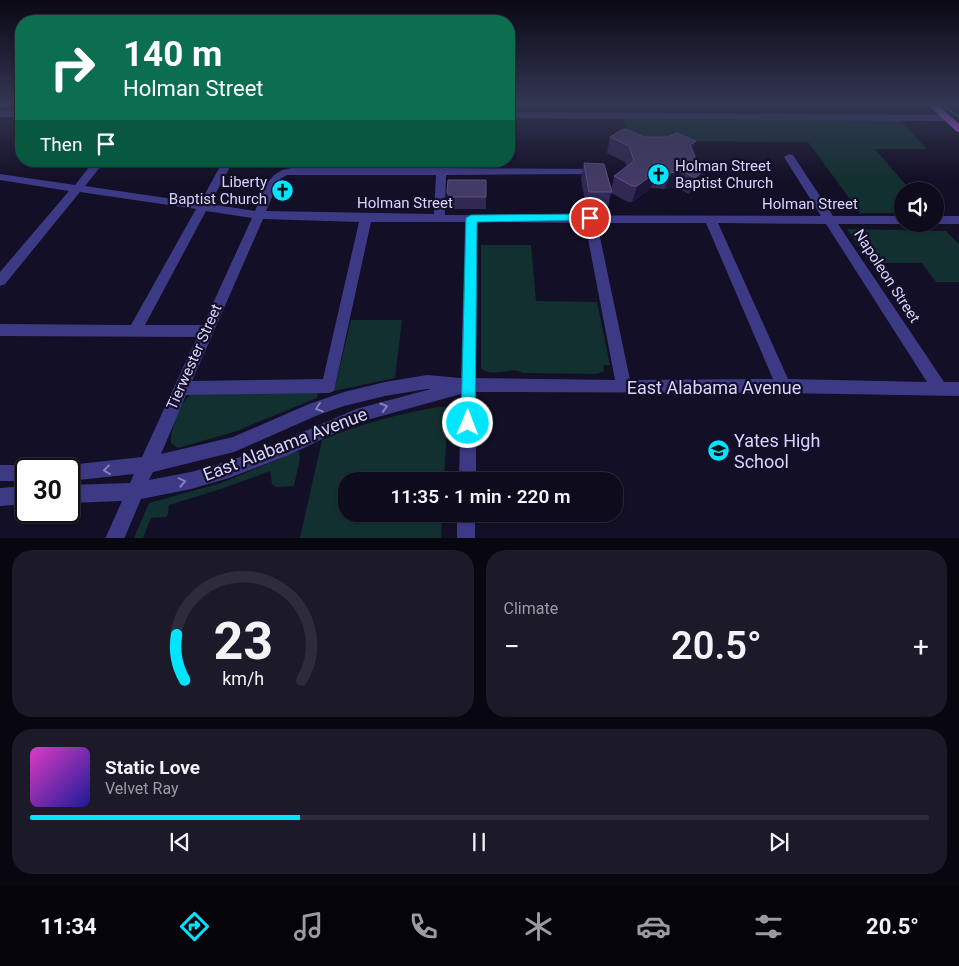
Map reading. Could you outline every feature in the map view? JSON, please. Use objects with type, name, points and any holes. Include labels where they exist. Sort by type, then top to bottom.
[{"type":"street","name":"Napoleon Street","points":[[789,157],[940,389]]},
{"type":"street","points":[[3,274],[95,167]]},
{"type":"street","points":[[135,330],[225,167]]},
{"type":"street","name":"Tierwester Street","points":[[114,538],[251,228],[276,177],[284,172],[292,171],[412,167]]},
{"type":"street","points":[[439,218],[442,167]]},
{"type":"street","points":[[468,167],[600,172]]},
{"type":"street","name":"Holman Street","points":[[0,177],[259,215],[366,218],[894,220]]},
{"type":"street","points":[[181,388],[329,386],[366,218]]},
{"type":"street","points":[[467,472],[471,218]]},
{"type":"street","points":[[590,218],[624,387]]},
{"type":"street","points":[[710,219],[784,386]]},
{"type":"street","points":[[954,220],[959,231]]},
{"type":"street","points":[[0,330],[206,331]]},
{"type":"street","name":"East Alabama Avenue","points":[[80,472],[146,465],[234,444],[314,409],[377,391],[427,382],[469,385],[624,387],[784,386],[959,389]]},
{"type":"street","name":"East Alabama Avenue","points":[[80,493],[134,491],[190,480],[283,449],[313,433],[355,416],[469,385]]},
{"type":"street","points":[[0,473],[15,473]]},
{"type":"street","points":[[0,497],[15,496]]},
{"type":"street","points":[[466,522],[466,538]]},
{"type":"green space","points":[[626,129],[908,129],[927,149],[875,149],[903,182],[894,182],[894,213],[860,213],[808,142],[630,141]]},
{"type":"green space","points":[[847,229],[894,230],[894,232],[946,231],[959,244],[959,282],[936,282],[922,263],[870,263]]},
{"type":"green space","points":[[481,245],[531,245],[536,301],[597,302],[610,365],[603,365],[604,371],[597,374],[523,373],[518,371],[488,372],[483,370],[481,368]]},
{"type":"green space","points":[[351,320],[402,320],[395,378],[334,391]]},
{"type":"green space","points":[[318,392],[317,398],[234,432],[178,448],[171,443],[176,418],[182,405],[190,395]]},
{"type":"green space","points":[[438,407],[445,407],[448,410],[445,472],[338,472],[338,522],[442,522],[441,538],[300,538],[322,440],[379,420]]},
{"type":"green space","points":[[299,451],[300,458],[294,486],[276,487],[272,484],[270,471],[169,505],[166,517],[151,518],[143,538],[134,538],[149,503],[221,483]]},
{"type":"building","points":[[623,129],[644,137],[667,137],[677,133],[696,141],[690,145],[695,156],[694,161],[708,167],[695,178],[682,171],[670,173],[656,172],[637,186],[632,186],[614,176],[634,161],[629,146],[610,137]]},
{"type":"building","points":[[584,163],[604,164],[612,192],[589,192]]},
{"type":"building","points":[[448,180],[486,180],[486,197],[452,197],[447,193]]},
{"type":"place","name":"Holman Street Baptist Church","points":[[659,175]]},
{"type":"place","name":"Liberty Baptist Church","points":[[283,191]]},
{"type":"place","name":"Yates High School","points":[[718,450]]},
{"type":"route","points":[[468,423],[471,218],[590,218]]}]
